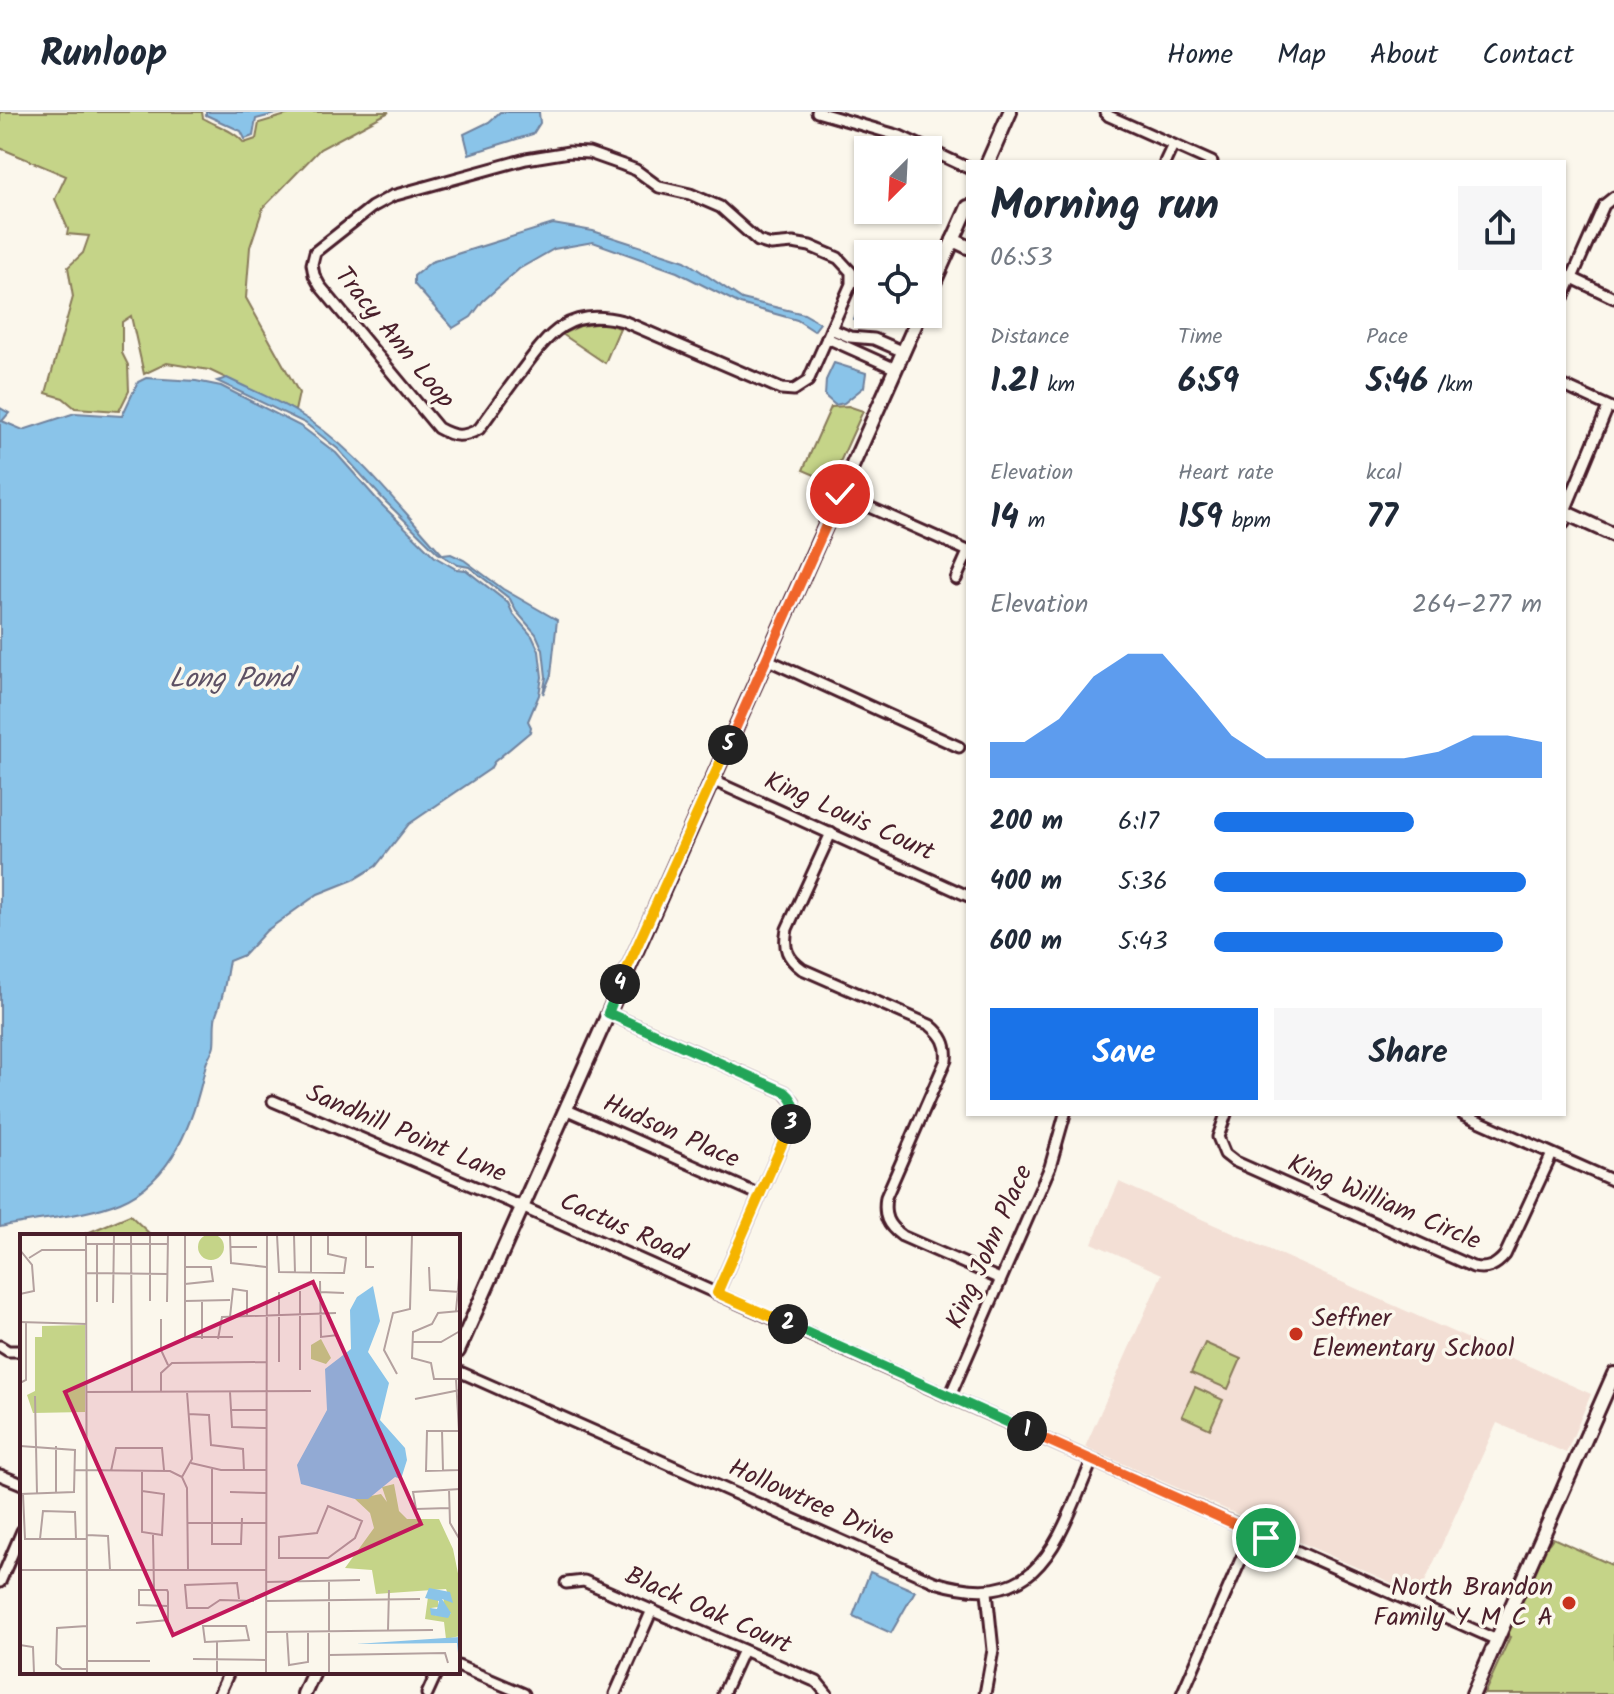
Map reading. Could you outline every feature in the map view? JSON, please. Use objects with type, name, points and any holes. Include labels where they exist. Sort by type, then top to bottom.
[{"type":"street","points":[[817,112],[900,136],[966,167]]},
{"type":"street","points":[[989,160],[1010,112]]},
{"type":"street","points":[[1105,112],[1207,160]]},
{"type":"street","points":[[1166,160],[1173,145]]},
{"type":"street","name":"Tracy Ann Loop","points":[[551,153],[589,153],[636,170],[659,187],[690,194],[720,207],[758,241],[771,245],[793,243],[810,246],[838,258],[851,272],[851,284],[829,333],[808,381],[794,390],[781,389],[623,321],[587,317],[557,328],[543,341],[479,429],[457,437],[438,428],[320,286],[312,264],[320,245],[392,196],[551,153]]},
{"type":"street","points":[[1566,292],[1604,205],[1614,197]]},
{"type":"street","points":[[942,265],[966,211]]},
{"type":"street","points":[[953,240],[966,246]]},
{"type":"street","points":[[1572,278],[1614,298]]},
{"type":"street","points":[[460,1346],[914,328]]},
{"type":"street","points":[[829,333],[870,338],[904,352]]},
{"type":"street","points":[[829,333],[863,354],[896,369]]},
{"type":"street","points":[[863,354],[870,338]]},
{"type":"street","points":[[1566,387],[1611,408],[1566,509]]},
{"type":"street","points":[[840,494],[966,550]]},
{"type":"street","points":[[1566,514],[1614,535]]},
{"type":"street","points":[[956,579],[966,556]]},
{"type":"street","points":[[766,659],[959,747]]},
{"type":"street","name":"King Louis Court","points":[[712,780],[966,895]]},
{"type":"street","points":[[831,833],[787,929],[784,942],[787,954],[802,969],[930,1025],[940,1033],[947,1051],[946,1060],[886,1197],[886,1218],[891,1228],[902,1236],[1000,1279]]},
{"type":"street","points":[[608,1013],[790,1096],[795,1115],[717,1293]]},
{"type":"street","name":"Sandhill Point Lane","points":[[273,1101],[522,1207]]},
{"type":"street","name":"Hudson Place","points":[[565,1109],[760,1195]]},
{"type":"street","name":"King John Place","points":[[950,1396],[1050,1167],[1064,1116]]},
{"type":"street","name":"King William Circle","points":[[1225,1116],[1218,1137],[1225,1154],[1234,1161],[1483,1269],[1492,1267],[1505,1255],[1552,1154]]},
{"type":"street","points":[[1467,1116],[1614,1181]]},
{"type":"street","name":"Cactus Road","points":[[522,1207],[1497,1640]]},
{"type":"street","points":[[0,1346],[8,1351],[20,1351]]},
{"type":"street","name":"Hollowtree Drive","points":[[460,1372],[935,1582],[962,1590],[987,1592]]},
{"type":"street","points":[[1473,1694],[1614,1374]]},
{"type":"street","points":[[985,1694],[993,1650],[987,1592],[1020,1581],[1045,1560],[1056,1543],[1092,1461]]},
{"type":"street","points":[[0,1475],[20,1483]]},
{"type":"street","points":[[1182,1694],[1253,1532]]},
{"type":"street","points":[[0,1582],[20,1536]]},
{"type":"street","name":"Black Oak Court","points":[[566,1583],[584,1581],[817,1682],[827,1694]]},
{"type":"street","points":[[615,1694],[652,1610]]},
{"type":"street","points":[[723,1694],[743,1650]]},
{"type":"street","points":[[460,1667],[524,1694]]},
{"type":"street","points":[[219,1694],[228,1674]]},
{"type":"street","points":[[304,1694],[313,1674]]},
{"type":"street","points":[[427,1694],[436,1674]]},
{"type":"shaded area","name":"Seffner Elementary School","points":[[1119,1182],[1591,1394],[1566,1453],[1497,1423],[1419,1595],[1085,1447],[1162,1274],[1092,1243]]},
{"type":"green space","points":[[0,112],[202,112],[203,118],[231,132],[244,143],[256,139],[259,123],[296,112],[389,112],[320,149],[263,208],[250,247],[246,298],[299,393],[295,411],[209,370],[167,363],[144,374],[131,316],[122,322],[122,353],[128,365],[129,391],[119,411],[75,408],[63,398],[46,393],[73,297],[68,267],[83,253],[89,236],[67,234],[68,229],[55,199],[66,176],[0,148]]},
{"type":"green space","points":[[603,323],[620,328],[605,363],[562,334],[580,326]]},
{"type":"green space","points":[[848,406],[863,411],[831,482],[803,470],[831,407]]},
{"type":"green space","points":[[130,1215],[150,1234],[85,1234]]},
{"type":"green space","points":[[1205,1343],[1241,1359],[1228,1389],[1191,1373]]},
{"type":"green space","points":[[1195,1387],[1223,1400],[1210,1429],[1182,1416]]},
{"type":"green space","name":"North Brandon Family Y M C A","points":[[1549,1532],[1550,1542],[1553,1538],[1614,1566],[1614,1694],[1484,1694],[1508,1636],[1478,1694]]},
{"type":"water","points":[[206,112],[283,112],[256,119],[253,136],[245,139],[241,131],[206,115]]},
{"type":"water","points":[[500,112],[539,112],[540,123],[533,134],[469,154],[464,134],[489,122]]},
{"type":"water","points":[[553,224],[593,231],[685,261],[742,299],[804,314],[820,323],[814,331],[797,320],[740,304],[677,272],[593,242],[554,249],[519,269],[483,301],[471,317],[453,328],[414,284],[414,276],[431,262]]},
{"type":"water","points":[[834,363],[866,373],[864,387],[844,403],[835,405],[825,396],[826,380]]},
{"type":"water","name":"Long Pond","points":[[146,378],[221,386],[302,427],[336,453],[381,504],[435,557],[456,569],[466,570],[508,603],[539,651],[542,677],[539,695],[528,721],[530,732],[494,762],[490,769],[409,824],[376,866],[353,880],[318,894],[266,931],[244,955],[229,961],[215,1019],[214,1045],[195,1108],[178,1146],[154,1179],[138,1192],[106,1207],[0,1227],[0,408],[9,413],[2,421],[23,430],[75,413],[122,416],[138,382]]},
{"type":"water","points":[[227,378],[293,410],[335,440],[373,476],[443,555],[451,554],[464,560],[503,589],[557,620],[551,675],[543,694],[546,677],[543,650],[536,634],[510,599],[469,567],[458,565],[438,553],[338,449],[305,423],[217,381]]},
{"type":"water","points":[[870,1572],[915,1591],[891,1633],[853,1616]]},
{"type":"place","name":"Seffner Elementary School","points":[[1296,1334]]},
{"type":"place","name":"North Brandon Family Y M C A","points":[[1569,1603]]},
{"type":"route","points":[[840,494],[608,1013],[785,1092],[793,1101],[795,1115],[717,1293],[1266,1538]]}]
